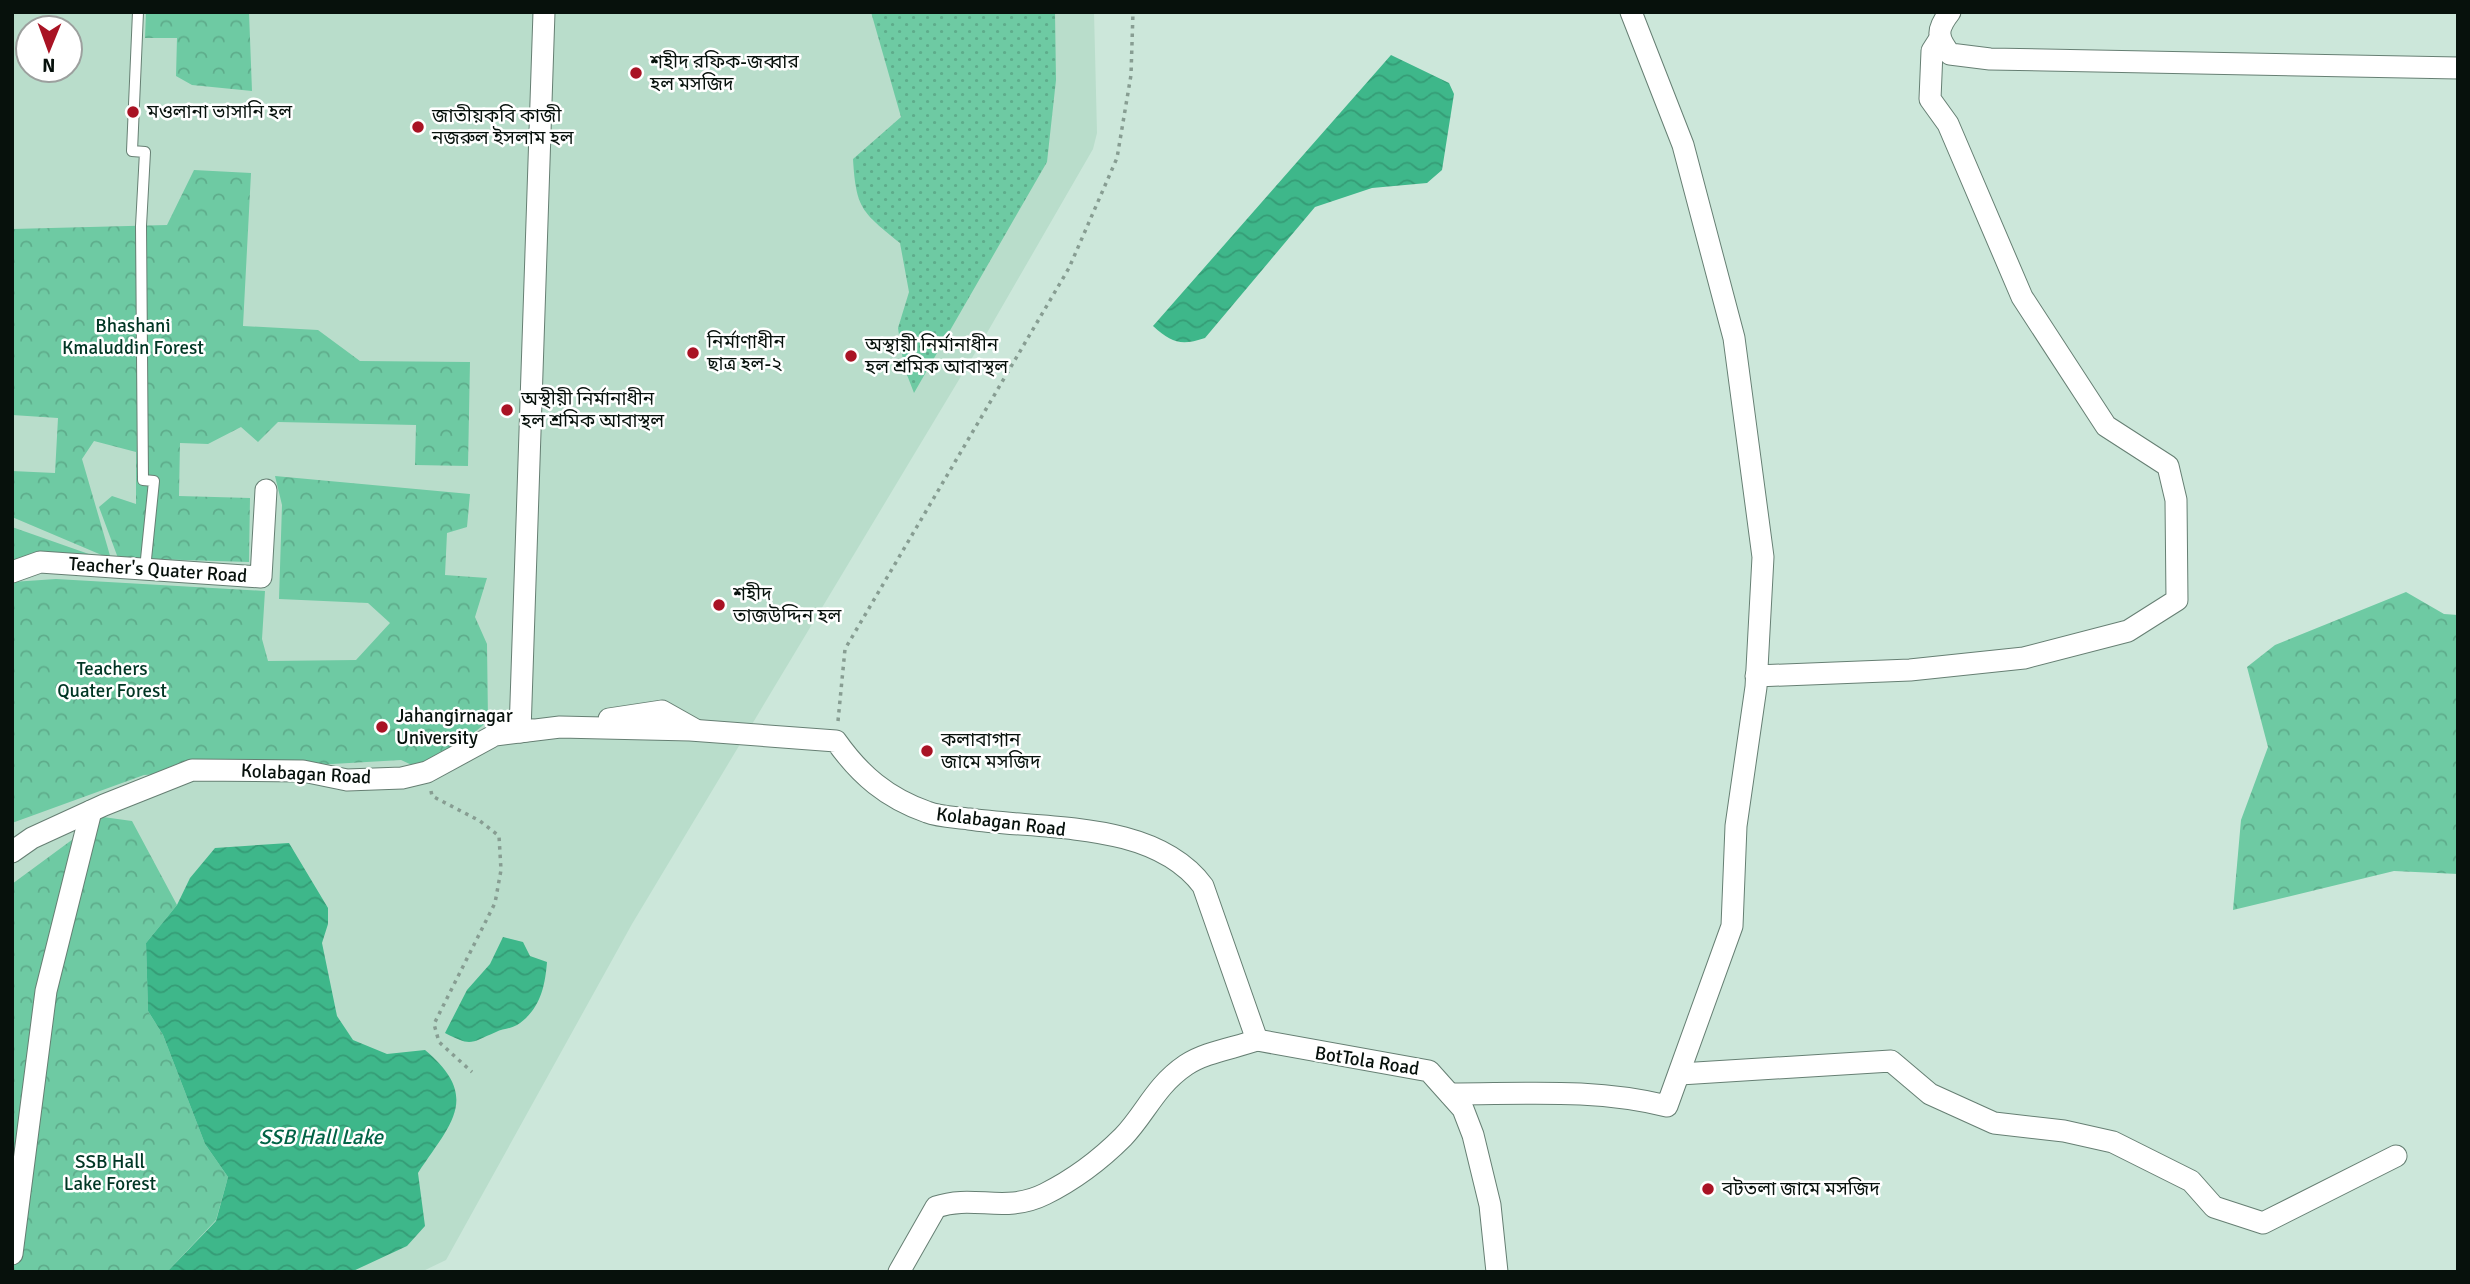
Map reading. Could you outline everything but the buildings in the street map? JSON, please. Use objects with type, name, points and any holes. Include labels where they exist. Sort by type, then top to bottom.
[{"type":"street","points":[[520,732],[544,12]]},
{"type":"street","points":[[1450,1094],[1593,1093],[1622,1095],[1667,1106],[1732,926],[1736,825],[1756,676],[1763,557],[1734,338],[1683,145],[1631,12]]},
{"type":"street","points":[[1756,676],[1910,670],[2024,658],[2128,631],[2177,600],[2176,500],[2168,466],[2106,426],[2022,298],[1948,124],[1930,99],[1932,51],[1939,40],[1939,26],[1950,12]]},
{"type":"street","points":[[1939,40],[1950,54],[1990,59],[2458,68]]},
{"type":"street","name":"Teacher's Quater Road","points":[[12,572],[40,562],[261,577],[266,490]]},
{"type":"street","name":"Kolabagan Road","points":[[12,852],[32,838],[91,811],[192,770],[303,771],[347,780],[401,778],[427,772],[495,735],[560,727],[696,730],[836,741],[856,769],[872,782],[895,798],[929,813],[1104,834],[1142,842],[1173,856],[1191,870],[1203,886],[1257,1040]]},
{"type":"street","points":[[12,1254],[47,991],[91,811]]},
{"type":"street","points":[[899,1272],[936,1207],[955,1200],[1003,1206],[1043,1195],[1080,1173],[1124,1136],[1154,1092],[1188,1064],[1257,1040]]},
{"type":"street","name":"BotTola Road","points":[[1257,1040],[1429,1071],[1463,1109],[1473,1135],[1490,1205],[1497,1272]]},
{"type":"street","points":[[1680,1074],[1891,1061],[1930,1094],[1994,1123],[2064,1131],[2113,1142],[2191,1181],[2214,1206],[2263,1223],[2396,1156]]},
{"type":"lane","points":[[138,12],[132,151],[145,152],[141,226],[143,480],[153,481],[145,569]]},
{"type":"path","points":[[836,741],[845,649],[1069,268],[1117,158],[1132,75],[1133,12]]},
{"type":"path","points":[[427,772],[432,796],[480,821],[499,836],[501,870],[495,903],[434,1024],[439,1042],[472,1073]]},
{"type":"shaded area","name":"Jahangirnagar University","points":[[12,12],[1094,12],[1097,133],[1093,149],[984,338],[632,924],[446,1260],[421,1272],[12,1272]]},
{"type":"green space","points":[[146,12],[249,12],[252,91],[192,85],[176,76],[177,38],[145,38]]},
{"type":"green space","points":[[871,12],[1055,12],[1056,80],[1047,162],[914,393],[904,367],[898,328],[909,292],[900,243],[863,208],[854,176],[853,159],[901,117]]},
{"type":"green space","name":"Bhashani Kmaluddin Forest","points":[[194,170],[251,173],[243,326],[318,330],[360,361],[470,362],[468,466],[415,465],[416,425],[278,422],[258,442],[241,427],[208,444],[180,443],[179,496],[250,498],[249,562],[118,558],[99,507],[112,496],[136,504],[136,452],[94,441],[82,459],[111,559],[12,517],[12,471],[55,473],[58,418],[12,415],[12,229],[167,225]]},
{"type":"green space","name":"Teachers Quater Forest","points":[[275,476],[470,494],[467,527],[447,533],[445,575],[487,578],[475,617],[487,644],[488,721],[427,772],[401,760],[144,775],[12,823],[12,582],[56,579],[265,591],[262,639],[268,661],[356,660],[390,623],[368,603],[279,599],[282,505]]},
{"type":"green space","points":[[12,527],[103,559],[12,565]]},
{"type":"green space","points":[[2406,592],[2444,614],[2458,615],[2458,874],[2394,871],[2233,910],[2241,820],[2268,747],[2247,667],[2275,645]]},
{"type":"green space","name":"SSB Hall Lake Forest","points":[[103,817],[132,821],[177,905],[146,943],[148,1011],[163,1035],[205,1144],[228,1177],[216,1220],[167,1272],[12,1272],[12,884]]},
{"type":"water","points":[[1391,55],[1449,83],[1454,94],[1442,170],[1427,183],[1372,188],[1315,207],[1205,338],[1189,342],[1177,341],[1153,326]]},
{"type":"water","name":"SSB Hall Lake","points":[[289,843],[328,908],[328,924],[322,943],[337,1016],[353,1040],[387,1054],[425,1050],[442,1067],[452,1083],[456,1097],[455,1111],[441,1140],[418,1173],[425,1226],[407,1246],[351,1272],[167,1272],[216,1221],[228,1177],[205,1144],[163,1035],[148,1011],[146,943],[177,905],[190,878],[215,848]]},
{"type":"water","points":[[503,937],[523,942],[530,956],[547,962],[543,989],[536,1005],[517,1025],[476,1041],[466,1042],[445,1033],[467,990],[490,964]]},
{"type":"place","name":"শহীদ রফিক-জব্বার হল মসজিদ","points":[[636,73]]},
{"type":"place","name":"মওলানা ভাসানি হল","points":[[133,112]]},
{"type":"place","name":"জাতীয়কবি কাজী নজরুল ইসলাম হল","points":[[418,127]]},
{"type":"place","name":"নির্মাণাধীন ছাত্র হল-২","points":[[693,353]]},
{"type":"place","name":"অস্থায়ী নির্মানাধীন হল শ্রমিক আবাস্থল","points":[[851,356]]},
{"type":"place","name":"অস্থীয়ী নির্মানাধীন হল শ্রমিক আবাস্থল","points":[[507,410]]},
{"type":"place","name":"শহীদ তাজউদ্দিন হল","points":[[719,605]]},
{"type":"place","name":"Jahangirnagar University","points":[[382,727]]},
{"type":"place","name":"কলাবাগান জামে মসজিদ","points":[[927,751]]},
{"type":"place","name":"বটতলা জামে মসজিদ","points":[[1708,1189]]}]
